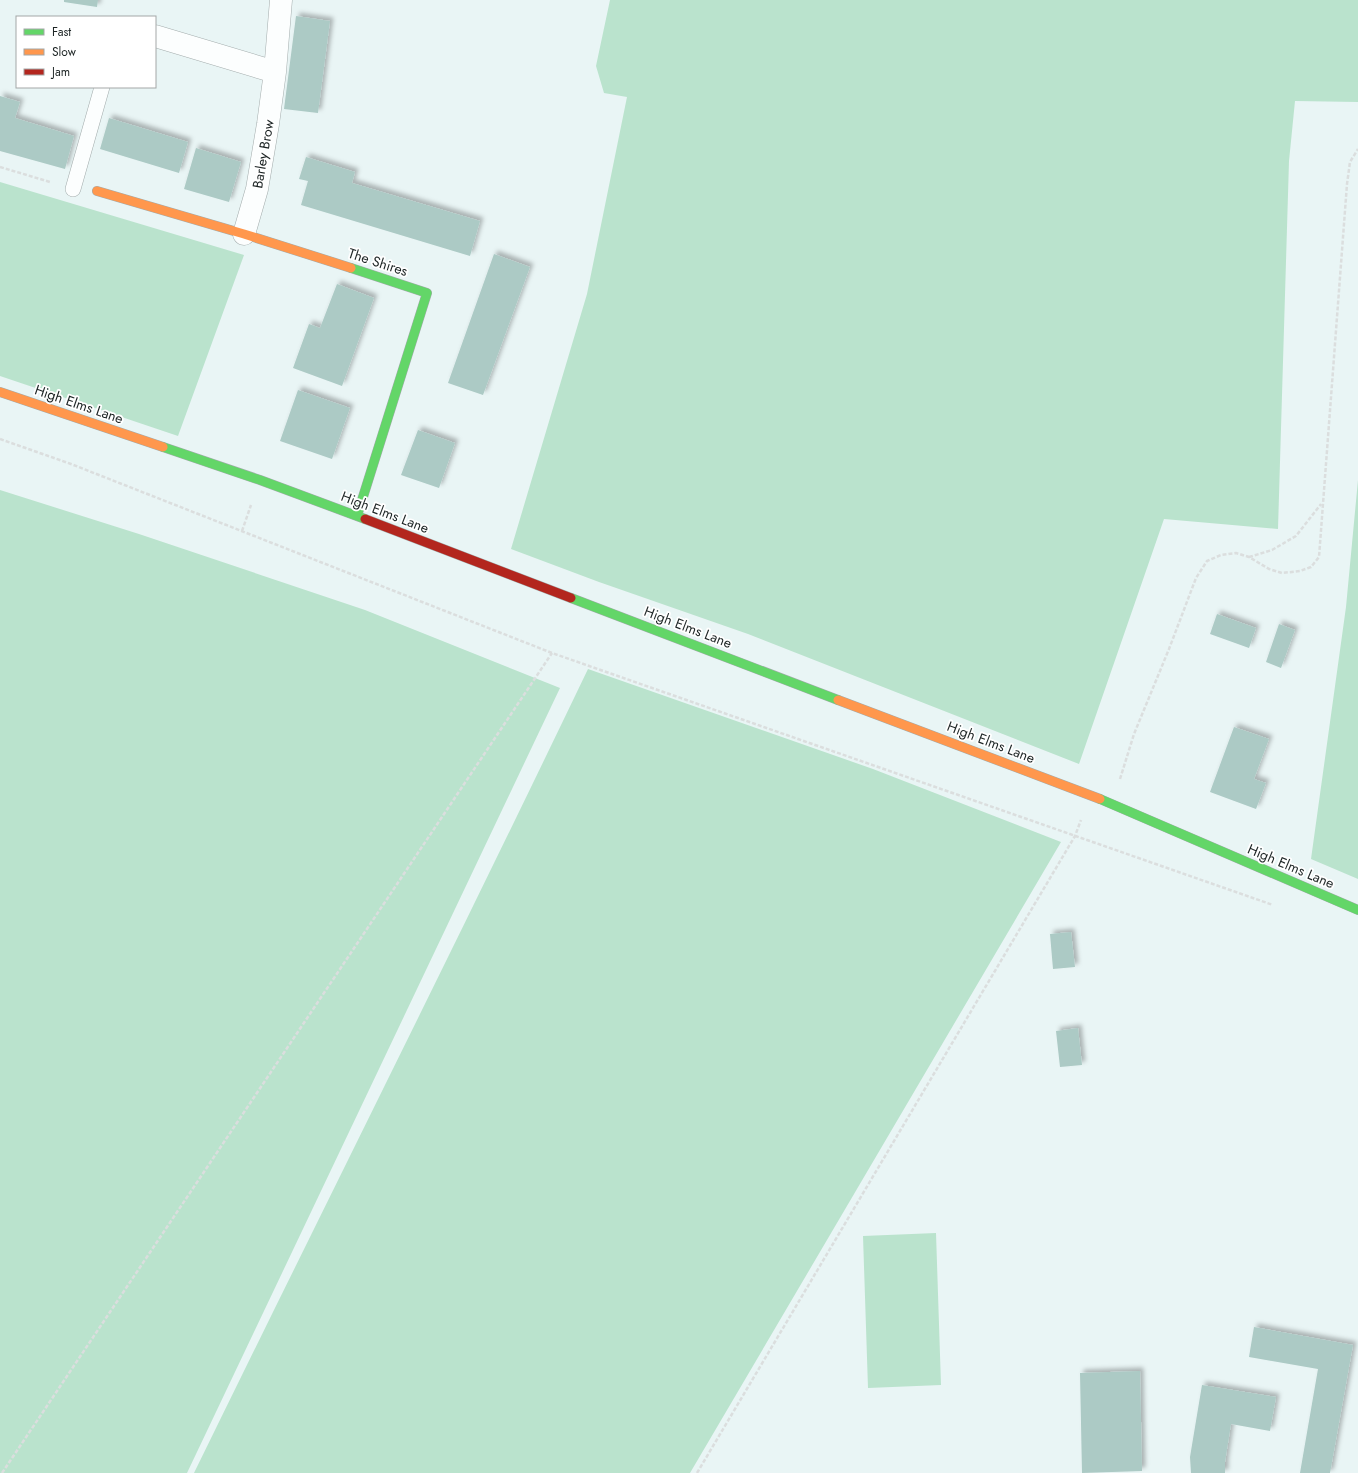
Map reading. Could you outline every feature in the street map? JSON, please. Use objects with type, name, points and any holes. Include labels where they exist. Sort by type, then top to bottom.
[{"type":"street","name":"Barley Brow","points":[[244,234],[257,189],[268,124],[275,72],[281,0]]},
{"type":"street","points":[[156,36],[275,72]]},
{"type":"street","name":"The Shires","points":[[97,191],[244,234],[427,293],[357,516]]},
{"type":"street","name":"High Elms Lane","points":[[0,392],[260,480],[1089,795],[1358,910]]},
{"type":"lane","points":[[73,189],[102,88]]},
{"type":"path","points":[[1118,784],[1134,734],[1196,578],[1207,562],[1221,555],[1236,553],[1249,557],[1269,569],[1282,573],[1300,571],[1311,567],[1319,557],[1347,184],[1350,162],[1358,149]]},
{"type":"path","points":[[0,439],[71,464],[552,653],[1276,906]]},
{"type":"path","points":[[1249,557],[1272,550],[1296,536],[1322,504]]},
{"type":"path","points":[[2,1473],[552,653]]},
{"type":"path","points":[[697,1473],[1075,836],[1089,795]]},
{"type":"green space","points":[[610,0],[1358,0],[1358,102],[1295,101],[1289,161],[1278,529],[1164,519],[1079,764],[748,634],[599,582],[511,549],[587,294],[627,97],[604,93],[596,66]]},
{"type":"green space","points":[[0,182],[244,255],[178,436],[0,376]]},
{"type":"green space","points":[[1358,480],[1358,879],[1311,859],[1346,607]]},
{"type":"green space","points":[[0,490],[139,534],[365,610],[560,688],[187,1473],[0,1473]]},
{"type":"green space","points":[[588,669],[873,769],[1061,842],[690,1473],[194,1473],[441,971]]},
{"type":"green space","points":[[936,1233],[941,1385],[868,1388],[863,1236]]},
{"type":"building","points":[[64,0],[98,0],[97,7],[64,2]]},
{"type":"building","points":[[296,16],[330,21],[318,113],[284,109]]},
{"type":"building","points":[[0,96],[20,102],[15,118],[74,136],[65,169],[0,151]]},
{"type":"building","points":[[109,118],[188,142],[179,173],[100,149]]},
{"type":"building","points":[[196,148],[241,162],[229,202],[184,189]]},
{"type":"building","points":[[306,157],[355,172],[352,183],[480,221],[470,256],[301,205],[308,181],[299,179]]},
{"type":"building","points":[[494,254],[530,267],[483,395],[448,383]]},
{"type":"building","points":[[337,284],[374,298],[342,386],[293,368],[309,324],[320,328]]},
{"type":"building","points":[[298,390],[350,408],[332,459],[280,441]]},
{"type":"building","points":[[418,430],[455,443],[439,488],[401,475]]},
{"type":"building","points":[[1217,614],[1256,628],[1249,648],[1210,634]]},
{"type":"building","points":[[1279,624],[1295,630],[1281,668],[1266,662]]},
{"type":"building","points":[[1234,727],[1269,739],[1254,779],[1266,783],[1256,809],[1210,792]]},
{"type":"building","points":[[1071,932],[1075,967],[1053,969],[1050,934]]},
{"type":"building","points":[[1078,1028],[1082,1065],[1060,1067],[1056,1031]]},
{"type":"building","points":[[1254,1327],[1353,1345],[1330,1473],[1300,1473],[1318,1369],[1249,1357]]},
{"type":"building","points":[[1140,1371],[1142,1471],[1082,1473],[1080,1373]]},
{"type":"building","points":[[1202,1385],[1276,1397],[1270,1431],[1231,1424],[1225,1462],[1225,1473],[1191,1473],[1190,1457]]},
{"type":"traffic: fast","points":[[351,268],[427,293],[357,516]]},
{"type":"traffic: fast","points":[[163,447],[260,480],[365,519]]},
{"type":"traffic: fast","points":[[571,598],[838,700]]},
{"type":"traffic: fast","points":[[1100,799],[1358,910]]},
{"type":"traffic: slow","points":[[97,191],[244,234],[351,268]]},
{"type":"traffic: slow","points":[[0,392],[163,447]]},
{"type":"traffic: slow","points":[[838,700],[1100,799]]},
{"type":"traffic: jam","points":[[365,519],[571,598]]}]
